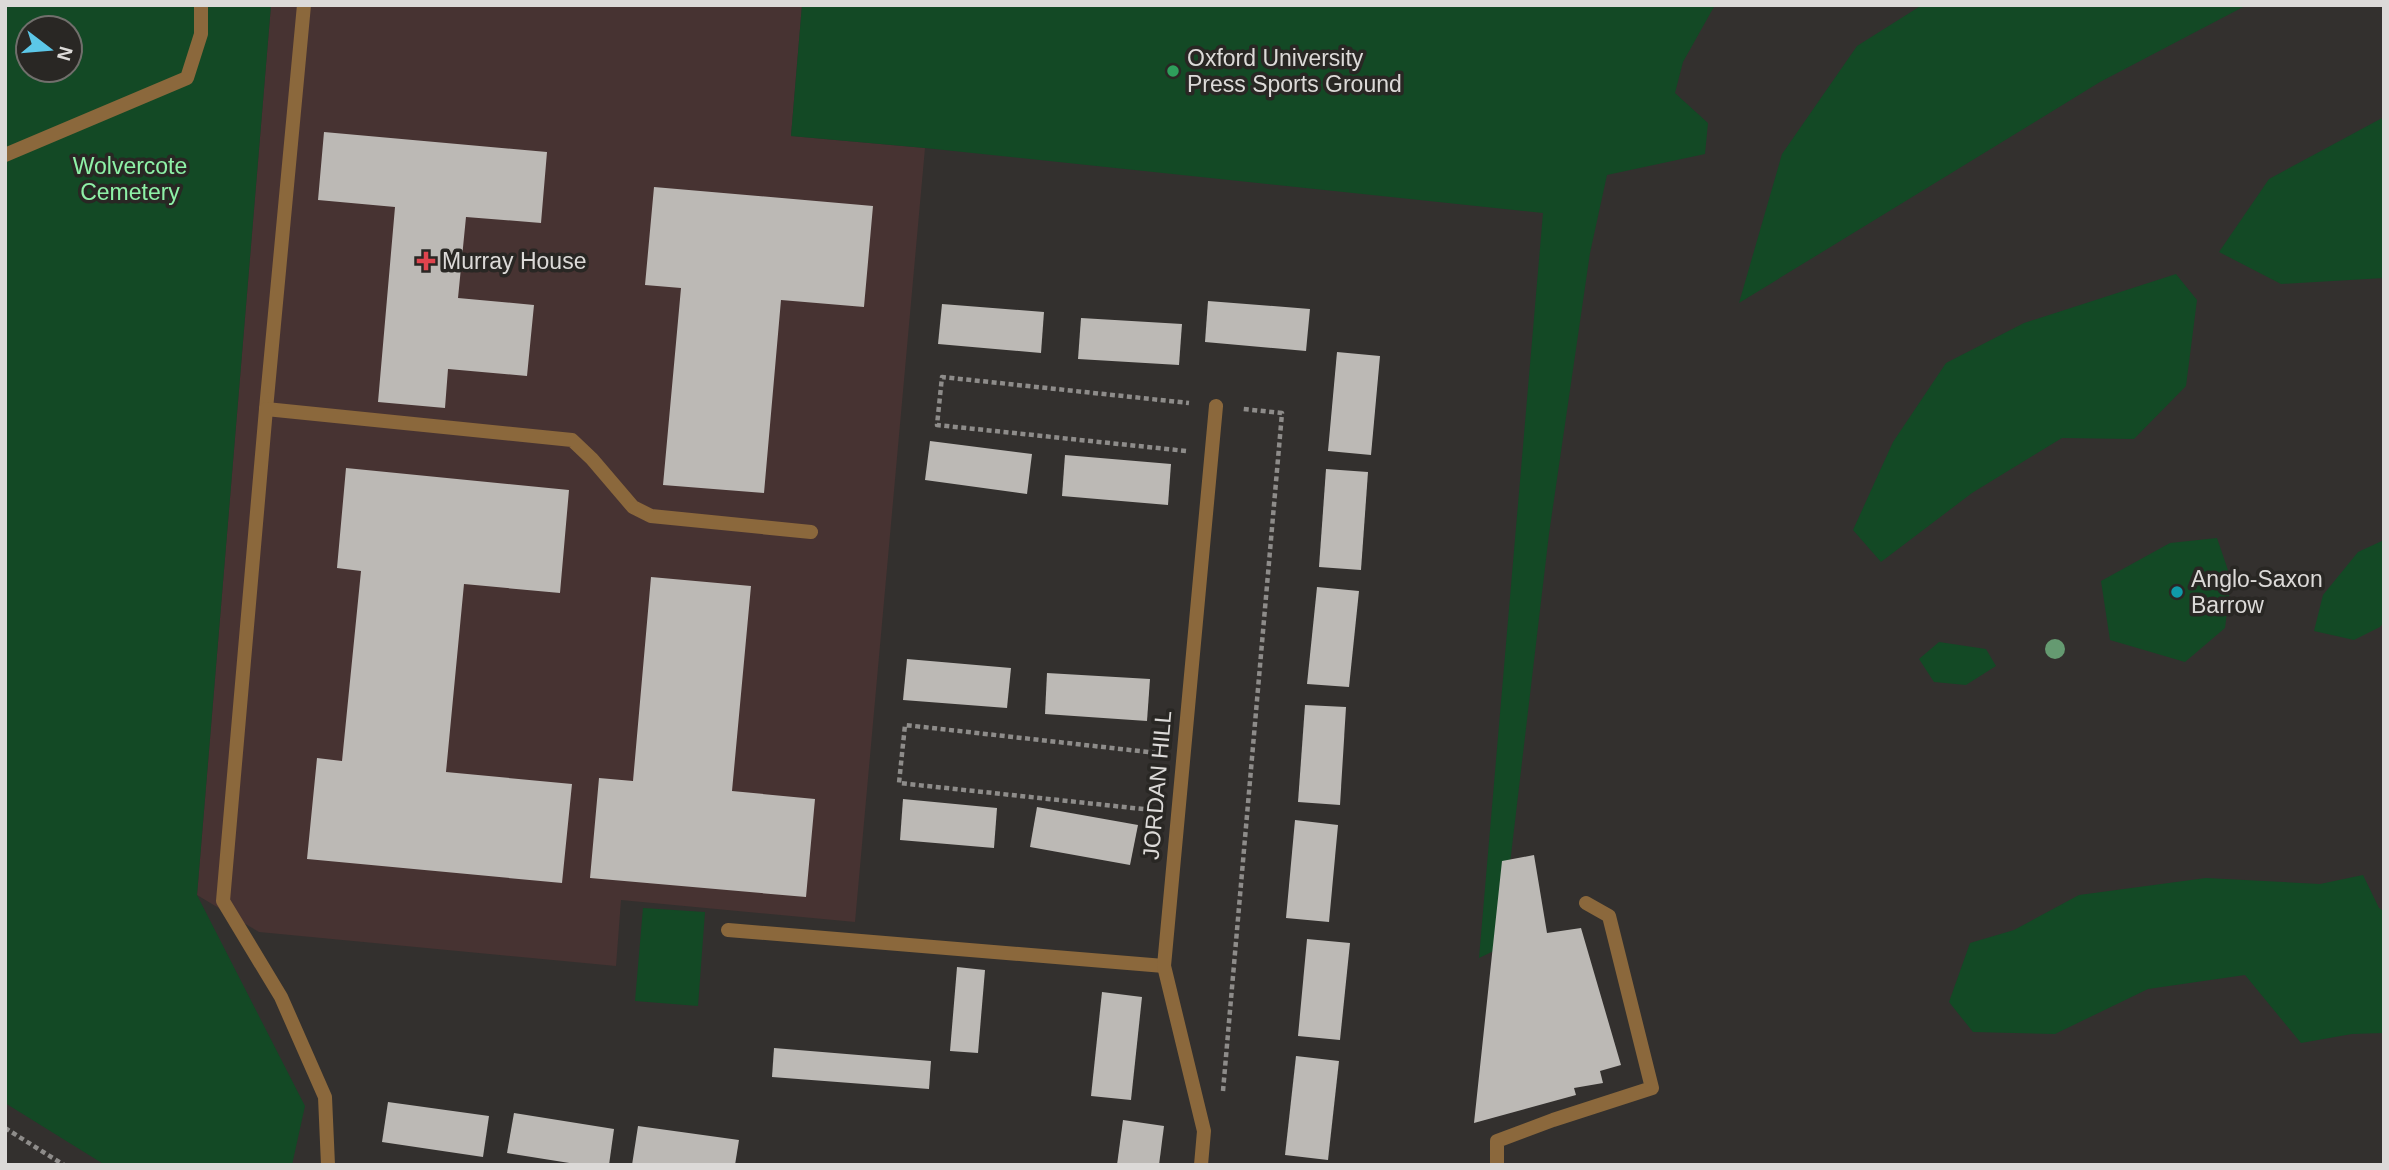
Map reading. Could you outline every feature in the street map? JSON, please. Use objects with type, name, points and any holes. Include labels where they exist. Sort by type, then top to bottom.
[{"type":"street","points":[[5,155],[187,78],[201,34],[201,5]]},
{"type":"street","points":[[304,5],[223,901],[281,997],[325,1097],[328,1165]]},
{"type":"street","name":"JORDAN HILL","points":[[1201,1165],[1204,1131],[1164,965],[1216,406]]},
{"type":"street","points":[[266,409],[572,440],[633,506],[651,516],[811,532]]},
{"type":"street","points":[[1497,1165],[1497,1141],[1553,1119],[1652,1088],[1609,916],[1586,903]]},
{"type":"street","points":[[728,930],[1164,965]]},
{"type":"path","points":[[1204,1131],[1221,1116],[1282,413],[942,377],[937,425],[1211,453]]},
{"type":"path","points":[[1177,813],[899,783],[905,725],[1182,755]]},
{"type":"path","points":[[5,1128],[64,1165]]},
{"type":"shaded area","points":[[271,5],[802,5],[791,136],[925,148],[855,922],[621,900],[616,966],[259,932],[197,895]]},
{"type":"green space","name":"Wolvercote Cemetery","points":[[5,5],[271,5],[197,895],[305,1106],[292,1165],[105,1165],[5,1103]]},
{"type":"green space","name":"Oxford University Press Sports Ground","points":[[802,5],[1715,5],[1683,62],[1675,93],[1708,123],[1705,154],[1607,175],[1590,253],[1549,534],[1500,948],[1479,958],[1543,213],[791,136]]},
{"type":"green space","points":[[1922,5],[2247,5],[2100,82],[1739,303],[1782,154],[1857,46]]},
{"type":"green space","points":[[2384,117],[2384,278],[2281,284],[2219,252],[2269,179]]},
{"type":"green space","points":[[2176,274],[2197,300],[2186,386],[2134,439],[2062,438],[1972,493],[1881,562],[1853,530],[1893,442],[1946,363],[2024,323]]},
{"type":"green space","points":[[2217,538],[2231,579],[2225,628],[2185,662],[2110,640],[2101,581],[2170,543]]},
{"type":"green space","points":[[2384,540],[2384,622],[2380,627],[2354,640],[2314,631],[2323,595],[2358,552]]},
{"type":"green space","points":[[1939,642],[1986,649],[1996,666],[1966,685],[1934,682],[1919,659]]},
{"type":"green space","points":[[2363,875],[2379,908],[2384,911],[2384,1033],[2352,1034],[2301,1043],[2245,975],[2148,989],[2055,1034],[1973,1032],[1949,1002],[1970,943],[2014,930],[2079,895],[2206,878],[2320,884]]},
{"type":"green space","points":[[643,908],[705,912],[698,1006],[635,1001]]},
{"type":"building","name":"Murray House","points":[[324,132],[547,152],[541,223],[466,217],[458,298],[534,305],[527,376],[448,369],[445,408],[378,402],[395,207],[318,200]]},
{"type":"building","points":[[654,187],[873,206],[864,307],[781,300],[764,493],[663,485],[681,288],[645,285]]},
{"type":"building","points":[[1208,301],[1310,309],[1306,351],[1205,342]]},
{"type":"building","points":[[942,304],[1044,312],[1041,353],[938,344]]},
{"type":"building","points":[[1081,318],[1182,324],[1179,365],[1078,359]]},
{"type":"building","points":[[1337,352],[1380,356],[1371,455],[1328,451]]},
{"type":"building","points":[[930,441],[1032,454],[1027,494],[925,480]]},
{"type":"building","points":[[1065,455],[1171,464],[1168,505],[1062,496]]},
{"type":"building","points":[[346,468],[569,490],[560,593],[464,584],[446,772],[572,784],[562,883],[307,859],[317,758],[342,761],[361,571],[337,568]]},
{"type":"building","points":[[1326,469],[1368,472],[1361,570],[1319,567]]},
{"type":"building","points":[[651,577],[751,586],[732,791],[815,799],[806,897],[590,878],[599,778],[633,781]]},
{"type":"building","points":[[1317,587],[1359,591],[1349,687],[1307,684]]},
{"type":"building","points":[[907,659],[1011,668],[1007,708],[903,700]]},
{"type":"building","points":[[1047,673],[1150,679],[1147,721],[1045,714]]},
{"type":"building","points":[[1305,705],[1346,707],[1340,805],[1298,802]]},
{"type":"building","points":[[903,799],[997,808],[994,848],[900,840]]},
{"type":"building","points":[[1037,807],[1138,825],[1130,865],[1030,847]]},
{"type":"building","points":[[1295,820],[1338,825],[1329,922],[1286,918]]},
{"type":"building","points":[[1534,855],[1547,933],[1581,928],[1621,1065],[1600,1071],[1603,1083],[1574,1088],[1576,1095],[1474,1123],[1502,861]]},
{"type":"building","points":[[1307,939],[1350,943],[1340,1040],[1298,1036]]},
{"type":"building","points":[[957,967],[985,970],[978,1053],[950,1051]]},
{"type":"building","points":[[1102,992],[1142,997],[1131,1100],[1091,1096]]},
{"type":"building","points":[[774,1048],[931,1061],[929,1089],[772,1077]]},
{"type":"building","points":[[1296,1056],[1339,1061],[1328,1160],[1285,1155]]},
{"type":"building","points":[[388,1102],[489,1116],[483,1157],[382,1142]]},
{"type":"building","points":[[514,1113],[614,1129],[609,1165],[582,1165],[507,1153]]},
{"type":"building","points":[[1123,1120],[1164,1126],[1159,1165],[1117,1165]]},
{"type":"building","points":[[638,1126],[739,1140],[735,1165],[632,1165]]},
{"type":"place","name":"Oxford University Press Sports Ground","points":[[1173,71]]},
{"type":"place","name":"Murray House","points":[[426,261]]},
{"type":"place","name":"Anglo-Saxon Barrow","points":[[2177,592]]}]
